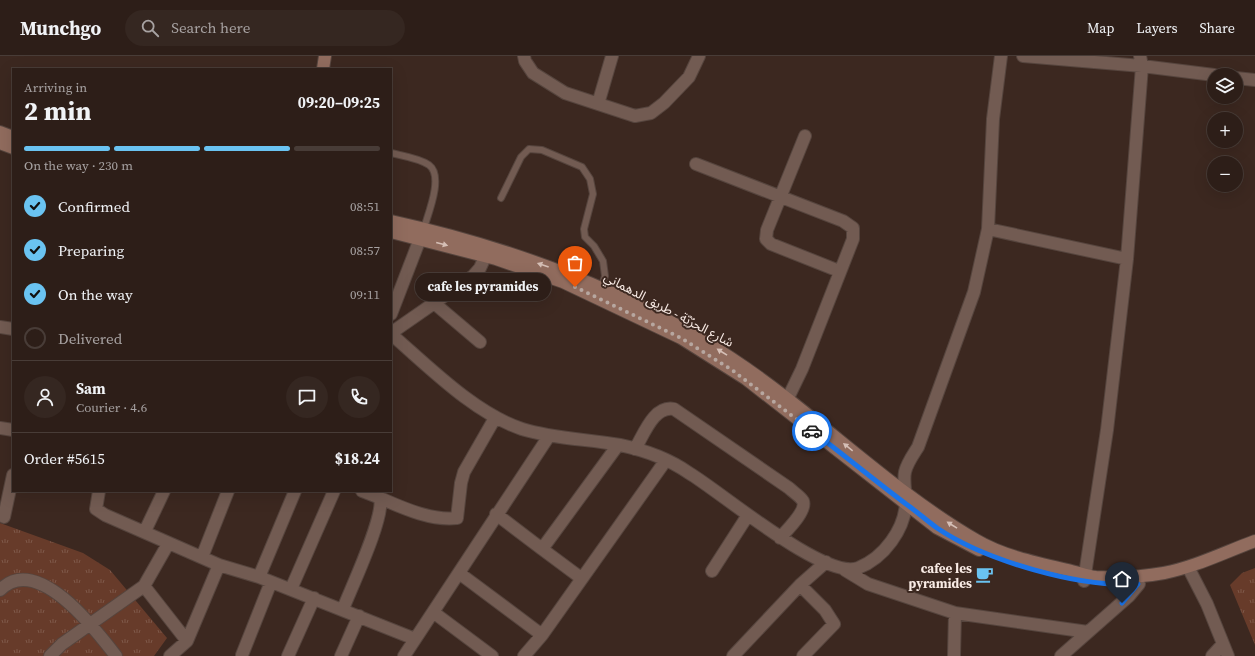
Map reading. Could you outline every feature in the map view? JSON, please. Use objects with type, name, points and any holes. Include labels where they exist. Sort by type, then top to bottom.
[{"type":"main road","points":[[323,68],[325,56]]},
{"type":"main road","points":[[0,132],[12,137]]},
{"type":"main road","points":[[0,143],[12,148]]},
{"type":"main road","name":"شارع الحرّيّة - طريق الدهماني","points":[[392,221],[424,228],[573,275],[601,293],[681,338],[732,370],[906,498],[977,541],[1034,562],[1110,584],[1138,584],[1162,581],[1255,541]]},
{"type":"main road","name":"شارع الحرّيّة - طريق الدهماني","points":[[392,232],[485,256],[601,293],[706,342],[731,358],[787,400],[906,498]]},
{"type":"main road","name":"شارع الحرّيّة - طريق الدهماني","points":[[1084,577],[1124,577],[1190,570],[1255,550]]},
{"type":"street","points":[[524,56],[533,73],[565,93],[635,116],[651,113],[664,103],[689,77],[699,56]]},
{"type":"street","points":[[598,104],[612,56]]},
{"type":"street","points":[[845,570],[864,565],[882,550],[900,529],[904,517],[906,498],[905,472],[918,447],[974,292],[988,229],[993,119],[1001,56]]},
{"type":"street","points":[[1023,56],[1141,61],[1207,74]]},
{"type":"street","points":[[1084,577],[1107,430],[1127,259],[1141,61]]},
{"type":"street","points":[[1243,79],[1255,80]]},
{"type":"street","points":[[805,136],[767,230],[766,239],[771,244],[839,271]]},
{"type":"street","points":[[696,164],[843,221],[853,228],[853,239],[839,271],[802,369],[787,400]]},
{"type":"street","points":[[392,311],[424,228]]},
{"type":"street","points":[[988,229],[1127,259]]},
{"type":"street","points":[[392,332],[473,276],[480,268],[485,256]]},
{"type":"street","points":[[434,303],[480,342]]},
{"type":"street","points":[[0,327],[12,329]]},
{"type":"street","points":[[392,334],[443,379],[495,418],[523,429],[549,436],[635,448],[666,460],[689,472],[780,538],[826,562],[845,570],[868,584],[955,613],[1088,632]]},
{"type":"street","points":[[635,448],[659,412],[669,408],[674,409],[789,488],[802,500],[804,504],[800,514],[780,538]]},
{"type":"street","points":[[365,492],[406,510],[447,519],[457,518],[464,472],[495,418]]},
{"type":"street","points":[[0,428],[12,430]]},
{"type":"street","points":[[409,654],[414,638],[433,612],[496,514],[549,436]]},
{"type":"street","points":[[542,549],[618,445]]},
{"type":"street","points":[[524,656],[542,635],[666,460]]},
{"type":"street","points":[[4,517],[12,480]]},
{"type":"street","points":[[99,492],[96,506],[98,511],[145,531],[168,544],[219,565],[260,577],[414,638]]},
{"type":"street","points":[[145,531],[164,492]]},
{"type":"street","points":[[202,557],[228,492]]},
{"type":"street","points":[[260,577],[295,492]]},
{"type":"street","points":[[291,590],[334,492]]},
{"type":"street","points":[[343,609],[376,524],[381,506],[380,498]]},
{"type":"street","points":[[496,514],[581,578]]},
{"type":"street","points":[[712,571],[748,515]]},
{"type":"street","points":[[50,656],[62,644],[90,623],[144,586],[168,544]]},
{"type":"street","points":[[733,656],[800,585],[826,562]]},
{"type":"street","points":[[170,656],[188,641],[219,565]]},
{"type":"street","points":[[1190,570],[1207,604],[1228,656]]},
{"type":"street","points":[[459,573],[542,635]]},
{"type":"street","points":[[0,590],[13,581],[29,580],[58,593],[90,623],[116,656]]},
{"type":"street","points":[[242,654],[271,582]]},
{"type":"street","points":[[1061,656],[1129,596],[1138,584]]},
{"type":"street","points":[[800,585],[825,610],[834,624],[803,656]]},
{"type":"street","points":[[144,586],[188,641]]},
{"type":"street","points":[[288,656],[314,598]]},
{"type":"street","points":[[433,612],[492,656]]},
{"type":"street","points":[[954,656],[955,613]]},
{"type":"street","points":[[341,656],[359,616]]},
{"type":"street","points":[[1212,656],[1223,644]]},
{"type":"lane","points":[[501,198],[521,156],[529,149],[542,150],[582,167],[590,179],[593,194],[584,229],[585,237],[594,246],[603,261],[605,276],[601,293]]},
{"type":"lane","points":[[392,153],[422,161],[431,166],[435,175],[435,190],[424,228]]},
{"type":"green space","points":[[0,523],[83,553],[110,570],[167,638],[154,656],[0,656]]},
{"type":"green space","points":[[1255,568],[1255,645],[1230,585],[1242,573]]},
{"type":"way so far","points":[[575,287],[681,338],[746,379],[812,431]]},
{"type":"place","name":"cafe les pyramides","points":[[575,287]]},
{"type":"place","name":"cafee les pyramides","points":[[985,575]]},
{"type":"route","points":[[812,431],[937,528],[987,554],[1040,570],[1084,581],[1100,584],[1138,584],[1134,591],[1122,603]]}]
